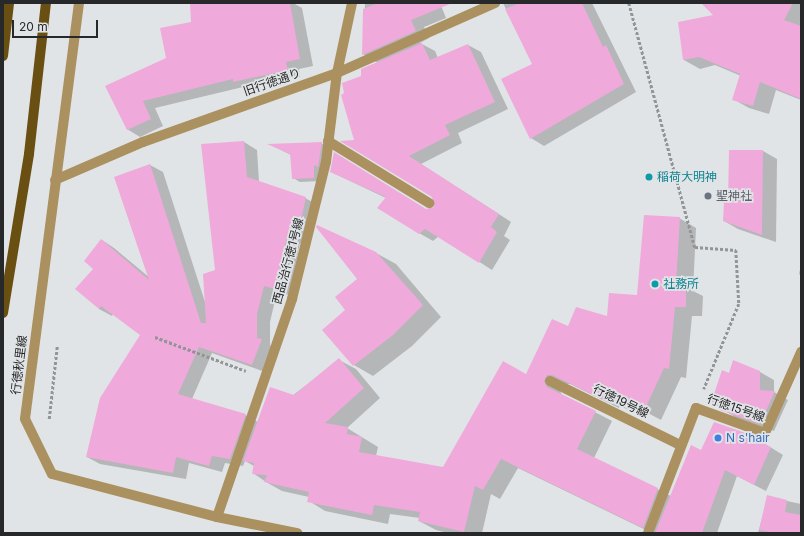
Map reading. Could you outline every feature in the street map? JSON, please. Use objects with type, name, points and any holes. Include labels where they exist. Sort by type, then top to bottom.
[{"type":"main road","points":[[3,56],[9,3]]},
{"type":"main road","points":[[3,313],[29,154],[46,3]]},
{"type":"street","name":"行徳秋里線","points":[[79,3],[25,419],[52,474],[217,517],[297,533]]},
{"type":"street","name":"西品治行徳1号線","points":[[217,517],[292,299],[326,162],[337,73],[352,3]]},
{"type":"street","name":"旧行徳通り","points":[[55,180],[143,142],[337,73],[495,3]]},
{"type":"street","points":[[328,141],[429,203]]},
{"type":"street","name":"行徳15号線","points":[[648,533],[680,445],[696,408],[765,433],[801,352]]},
{"type":"street","name":"行徳19号線","points":[[550,381],[680,445]]},
{"type":"path","points":[[629,3],[695,247],[736,250],[739,304],[696,408]]},
{"type":"path","points":[[154,337],[265,378]]},
{"type":"path","points":[[49,419],[54,368]]},
{"type":"building","points":[[190,3],[290,3],[300,59],[286,62],[288,70],[233,82],[233,79],[143,101],[151,119],[127,130],[105,86],[166,58],[160,28],[191,22]]},
{"type":"building","points":[[378,3],[450,4],[411,20],[416,31],[362,55],[363,9]]},
{"type":"building","points":[[520,3],[582,3],[603,47],[606,45],[624,84],[530,139],[501,79],[532,64],[505,9]]},
{"type":"building","points":[[701,3],[793,3],[784,20],[801,26],[801,99],[760,82],[753,106],[732,100],[740,74],[699,57],[683,60],[678,22],[713,15]]},
{"type":"building","points":[[422,43],[430,60],[468,44],[495,102],[445,125],[450,135],[409,156],[499,214],[491,227],[497,232],[479,263],[425,229],[419,234],[377,208],[386,197],[330,172],[334,152],[426,209],[434,207],[432,197],[340,141],[354,140],[341,95],[344,93],[342,83],[361,76],[361,69]]},
{"type":"building","points":[[244,141],[247,177],[306,197],[297,239],[287,237],[276,289],[264,286],[257,314],[257,338],[262,339],[252,365],[199,347],[178,394],[246,414],[230,459],[212,456],[209,466],[176,457],[173,473],[86,457],[100,398],[140,335],[101,306],[99,309],[75,289],[93,269],[84,261],[101,239],[149,280],[114,177],[150,164],[201,323],[206,323],[203,274],[215,270],[201,144]]},
{"type":"building","points":[[322,142],[318,167],[314,165],[314,178],[292,179],[290,154],[267,144]]},
{"type":"building","points":[[729,150],[763,150],[762,235],[723,221],[724,201],[728,201]]},
{"type":"building","points":[[644,215],[680,217],[676,285],[686,286],[686,307],[675,307],[669,369],[664,368],[644,411],[629,404],[627,408],[603,398],[602,399],[552,375],[547,375],[544,381],[547,387],[596,411],[577,449],[658,488],[643,528],[501,459],[483,490],[475,486],[464,532],[418,521],[420,512],[374,505],[372,515],[307,502],[309,492],[264,482],[267,475],[252,474],[254,463],[243,461],[270,387],[294,395],[339,358],[364,388],[325,423],[348,427],[347,434],[362,437],[359,452],[443,467],[503,361],[526,374],[552,319],[568,326],[576,307],[607,316],[609,293],[637,295]]},
{"type":"building","points":[[317,225],[376,252],[423,305],[393,335],[353,366],[322,330],[345,310],[335,297],[357,279],[316,227]]},
{"type":"building","points":[[733,360],[760,371],[760,390],[775,391],[760,424],[720,410],[721,407],[711,403],[722,370],[729,373]]},
{"type":"building","points":[[714,422],[754,436],[753,439],[771,447],[754,485],[725,470],[702,533],[655,533],[691,445],[701,450]]},
{"type":"building","points":[[767,495],[787,500],[785,512],[801,515],[801,533],[774,533],[759,530]]},
{"type":"place","name":"稲荷大明神","points":[[649,177]]},
{"type":"place","name":"聖神社","points":[[708,196]]},
{"type":"place","name":"社務所","points":[[655,284]]},
{"type":"place","name":"N s'hair","points":[[718,438]]}]
